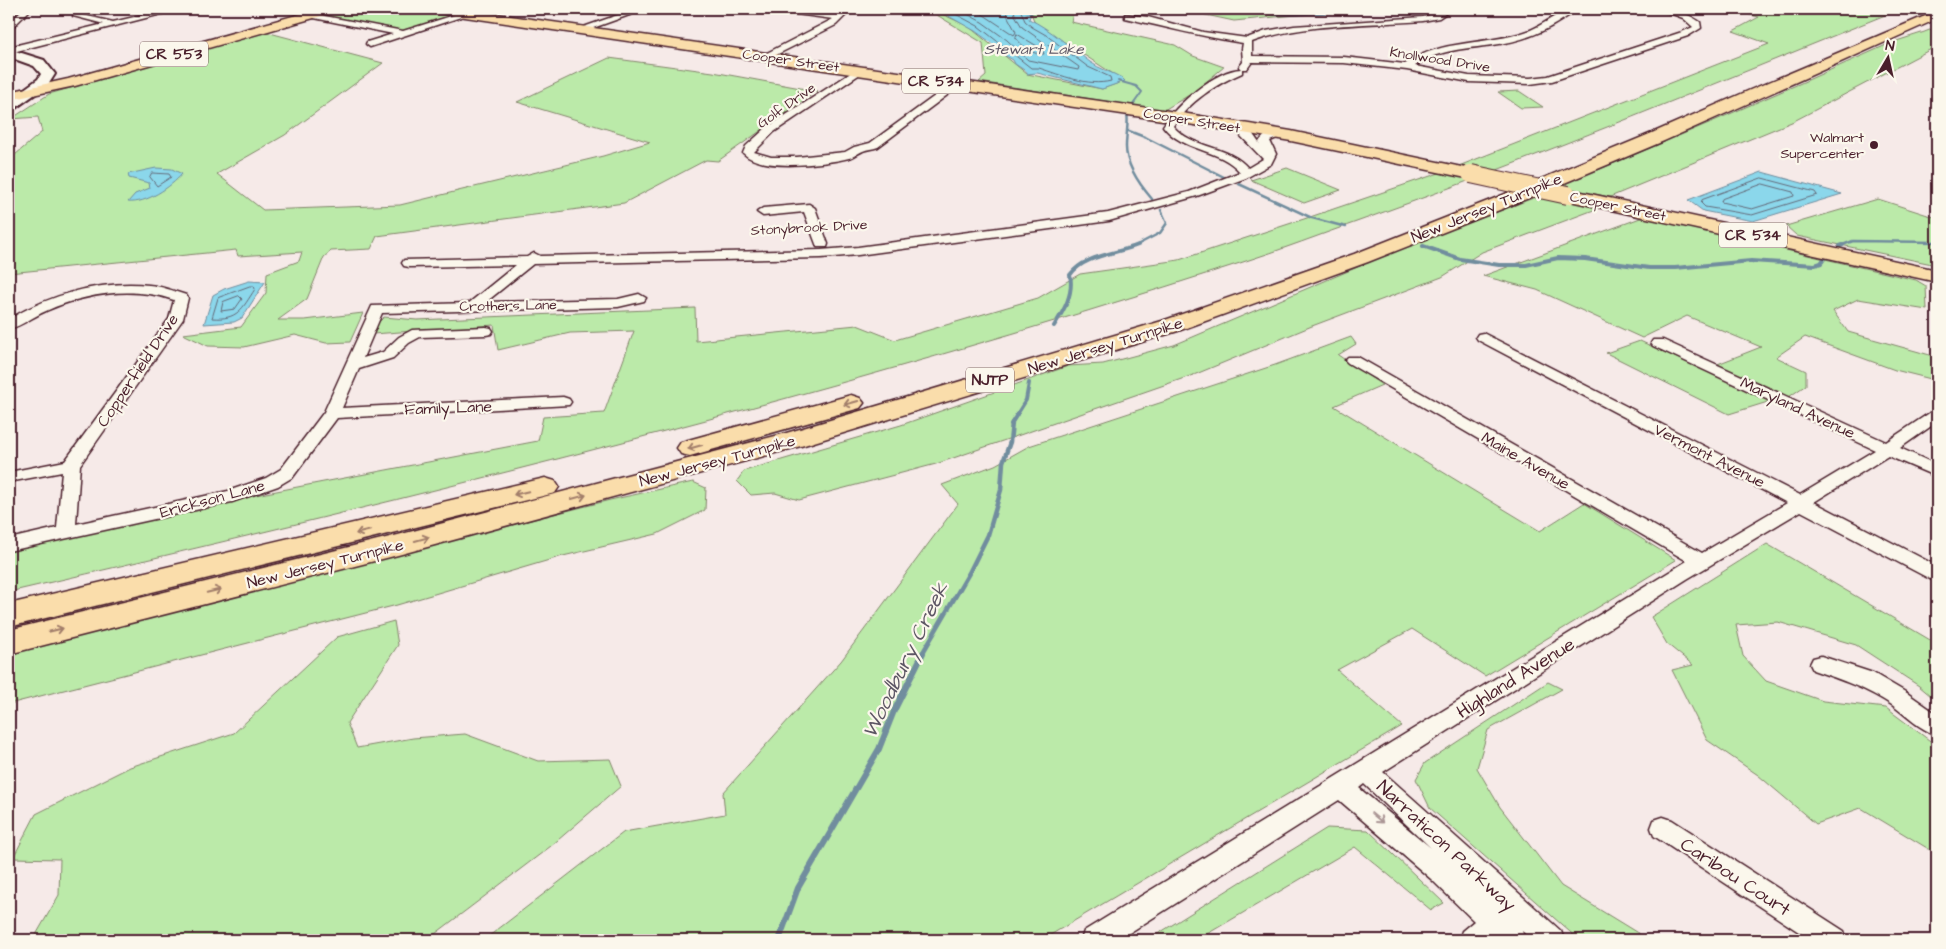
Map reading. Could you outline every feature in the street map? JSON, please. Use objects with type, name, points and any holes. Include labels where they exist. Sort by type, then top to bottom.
[{"type":"main road","name":"CR 553","points":[[9,96],[30,93],[332,9]]},
{"type":"main road","name":"Cooper Street","points":[[438,9],[1120,108],[1291,136],[1937,276]]},
{"type":"main road","name":"New Jersey Turnpike","points":[[9,616],[592,475],[893,391],[1094,331],[1267,274],[1454,205],[1932,9]]},
{"type":"main road","name":"New Jersey Turnpike","points":[[9,642],[398,545],[792,440],[1170,326],[1361,258],[1500,203],[1658,137],[1937,15]]},
{"type":"street","points":[[9,26],[26,9]]},
{"type":"street","points":[[95,9],[82,12],[77,14],[77,16],[114,24]]},
{"type":"street","points":[[9,51],[177,9]]},
{"type":"street","points":[[370,44],[481,9]]},
{"type":"street","points":[[579,30],[642,9]]},
{"type":"street","points":[[774,9],[840,17]]},
{"type":"street","points":[[768,56],[834,23],[846,11],[845,9]]},
{"type":"street","points":[[1128,16],[1148,18],[1209,36],[1248,41],[1279,30],[1423,18],[1436,16],[1448,9]]},
{"type":"street","points":[[1407,67],[1420,56],[1433,51],[1497,42],[1530,33],[1548,25],[1573,9]]},
{"type":"street","name":"Knollwood Drive","points":[[1249,59],[1334,60],[1407,67],[1469,79],[1514,82],[1550,79],[1685,34],[1697,28],[1697,24],[1686,16],[1663,9]]},
{"type":"street","points":[[309,15],[402,34]]},
{"type":"street","points":[[1242,176],[1246,172],[1237,162],[1180,137],[1170,130],[1168,126],[1171,120],[1190,112],[1234,78],[1248,62],[1246,49],[1248,41]]},
{"type":"street","points":[[9,51],[39,64],[48,74],[43,82],[30,93],[9,106]]},
{"type":"street","name":"Golf Drive","points":[[860,70],[770,130],[750,148],[748,153],[764,158],[788,160],[848,155],[858,149],[874,145],[957,84]]},
{"type":"street","points":[[1238,127],[1246,131],[1258,150],[1268,157],[1271,154],[1264,142],[1266,139],[1276,136],[1291,136]]},
{"type":"street","name":"Stonybrook Drive","points":[[409,263],[821,254],[858,251],[1109,217],[1193,194],[1242,176],[1267,162],[1268,157]]},
{"type":"street","name":"Stonybrook Drive","points":[[531,259],[537,253],[565,250],[845,244],[1119,207],[1148,206]]},
{"type":"street","points":[[763,212],[809,208],[822,244]]},
{"type":"street","points":[[474,305],[531,259]]},
{"type":"street","name":"Copperfield Drive","points":[[9,325],[26,313],[67,298],[116,288],[150,289],[181,298],[176,319],[70,465]]},
{"type":"street","name":"Crothers Lane","points":[[377,309],[474,305],[618,303],[639,298]]},
{"type":"street","name":"Erickson Lane","points":[[9,545],[232,496],[272,482],[287,473],[332,413],[377,309]]},
{"type":"street","points":[[352,366],[388,354],[402,342],[417,333],[486,331]]},
{"type":"street","name":"Vermont Avenue","points":[[1483,337],[1937,574]]},
{"type":"street","points":[[360,347],[402,342]]},
{"type":"street","name":"Maryland Avenue","points":[[1658,343],[1937,472]]},
{"type":"street","name":"Maine Avenue","points":[[1353,360],[1700,560]]},
{"type":"street","name":"Family Lane","points":[[332,413],[563,402]]},
{"type":"street","name":"Highland Avenue","points":[[1094,940],[1644,598],[1700,560],[1800,502],[1937,415]]},
{"type":"street","points":[[9,477],[70,465],[66,532]]},
{"type":"street","points":[[1821,664],[1865,679],[1899,699],[1937,726]]},
{"type":"street","name":"Narraticon Parkway","points":[[1365,770],[1470,868],[1551,940]]},
{"type":"street","name":"Narraticon Parkway","points":[[1340,786],[1440,870],[1512,940]]},
{"type":"street","name":"Caribou Court","points":[[1663,828],[1834,940]]},
{"type":"street","points":[[1472,940],[1493,922]]},
{"type":"green space","points":[[337,9],[431,9],[460,13],[402,31],[318,14]]},
{"type":"green space","points":[[927,9],[931,9],[968,26],[1027,74],[1102,89],[1124,81],[1035,23],[1031,13],[1016,9],[1074,9],[1071,22],[1175,45],[1193,56],[1224,67],[1191,94],[1164,110],[979,82],[986,76],[983,43]]},
{"type":"green space","points":[[1178,9],[1302,10],[1307,14],[1234,21]]},
{"type":"green space","points":[[1726,9],[1900,9],[1498,170],[1255,258],[1088,311],[935,356],[628,441],[319,519],[9,592],[9,546],[172,511],[538,441],[543,417],[604,413],[634,331],[570,333],[498,350],[494,325],[373,334],[376,325],[384,317],[417,320],[695,308],[696,341],[857,325],[895,340],[1038,298],[1080,274],[1179,260],[1310,217],[1451,169],[1769,44],[1733,31],[1759,17]]},
{"type":"green space","points":[[1937,27],[1937,46],[1794,121],[1610,197],[1558,187],[1890,43]]},
{"type":"green space","points":[[266,32],[383,63],[285,135],[217,174],[263,210],[400,205],[603,156],[650,142],[517,102],[609,58],[713,72],[817,91],[718,161],[706,160],[624,203],[377,236],[371,249],[331,251],[324,257],[307,299],[278,320],[305,320],[363,313],[350,342],[326,343],[295,335],[244,347],[208,346],[183,334],[241,327],[266,293],[267,273],[299,261],[302,252],[238,256],[236,250],[9,273],[9,160],[42,132],[38,117],[11,119],[49,94]]},
{"type":"green space","points":[[1519,91],[1543,107],[1521,108],[1498,92]]},
{"type":"green space","points":[[1287,168],[1341,190],[1304,203],[1251,180]]},
{"type":"green space","points":[[1541,195],[1599,208],[1482,252],[1442,277],[1312,326],[1196,374],[936,464],[799,500],[775,493],[751,495],[737,481],[744,471],[901,425],[1068,366],[1103,364],[1174,345],[1393,252]]},
{"type":"green space","points":[[1878,199],[1937,218],[1937,265],[1797,236],[1786,226]]},
{"type":"green space","points":[[1643,217],[1916,280],[1926,286],[1927,310],[1858,299],[1833,311],[1848,332],[1937,357],[1935,380],[1895,370],[1805,337],[1776,357],[1806,371],[1806,385],[1786,399],[1715,365],[1761,347],[1687,316],[1642,338],[1537,290],[1483,276]]},
{"type":"green space","points":[[1351,337],[1356,344],[1338,355],[1382,385],[1334,406],[1540,531],[1584,503],[1676,560],[1485,676],[1412,629],[1337,670],[1402,726],[1042,940],[484,940],[624,832],[725,814],[723,793],[841,661],[958,504],[942,485],[995,465],[1029,446],[1275,365]]},
{"type":"green space","points":[[1640,341],[1771,401],[1729,414],[1606,353]]},
{"type":"green space","points":[[693,482],[706,488],[705,510],[657,534],[563,556],[397,605],[9,704],[9,652],[610,500]]},
{"type":"green space","points":[[1767,544],[1937,644],[1937,701],[1919,686],[1856,645],[1778,622],[1736,625],[1743,656],[1766,681],[1823,701],[1886,708],[1937,746],[1937,854],[1861,808],[1816,824],[1758,775],[1707,740],[1672,670],[1693,665],[1667,644],[1651,617]]},
{"type":"green space","points":[[394,621],[398,645],[347,723],[357,748],[413,738],[465,734],[538,761],[610,759],[621,786],[551,846],[427,940],[33,940],[59,895],[60,859],[13,858],[36,814],[130,767],[234,733],[337,637]]},
{"type":"green space","points":[[1548,682],[1562,689],[1488,730],[1477,768],[1500,807],[1561,886],[1649,940],[1579,940],[1430,808],[1416,779],[1425,763]]},
{"type":"green space","points":[[1327,828],[1368,830],[1444,903],[1431,910],[1355,847],[1202,937],[1202,940],[1148,940]]},
{"type":"water","name":"Stewart Lake","points":[[936,9],[1014,9],[1030,12],[1029,19],[1052,33],[1101,69],[1125,81],[1102,89],[1037,73],[1027,74],[1013,60],[1004,55],[1000,49],[975,31]]},
{"type":"water","points":[[156,168],[172,169],[182,174],[158,194],[135,202],[128,202],[135,194],[150,188],[149,183],[129,178],[128,174]]},
{"type":"water","points":[[1762,172],[1842,194],[1753,221],[1703,211],[1688,200]]},
{"type":"water","points":[[249,281],[265,282],[242,318],[234,322],[204,324],[213,295],[224,289]]},
{"type":"waterway","points":[[1026,15],[1040,9]]},
{"type":"waterway","points":[[1230,9],[1264,14],[1368,9]]},
{"type":"waterway","name":"Woodbury Creek","points":[[1118,81],[1136,86],[1142,92],[1132,106]]},
{"type":"waterway","name":"Woodbury Creek","points":[[1127,111],[1126,147],[1128,161],[1138,181],[1152,199]]},
{"type":"waterway","points":[[1129,131],[1147,138],[1224,177]]},
{"type":"waterway","points":[[1239,184],[1312,218],[1346,227]]},
{"type":"waterway","name":"Woodbury Creek","points":[[1135,246],[1160,233],[1167,223],[1161,210]]},
{"type":"waterway","points":[[1843,245],[1840,246],[1853,241],[1937,242]]},
{"type":"waterway","name":"Woodbury Creek","points":[[1054,326],[1067,302],[1071,289],[1070,275],[1076,268],[1092,259],[1135,246]]},
{"type":"waterway","points":[[1423,246],[1460,259],[1499,265],[1526,265],[1558,258],[1585,259],[1649,268],[1675,268],[1751,261],[1815,265],[1821,263],[1824,259]]},
{"type":"waterway","name":"Woodbury Creek","points":[[1011,424],[1026,400],[1029,383]]},
{"type":"waterway","name":"Woodbury Creek","points":[[922,654],[969,573],[988,535],[1001,490],[1003,462],[1010,442],[1012,423]]},
{"type":"waterway","name":"Woodbury Creek","points":[[779,940],[798,888],[879,749],[894,711],[923,653]]},
{"type":"place","name":"Walmart Supercenter","points":[[1874,145]]}]
